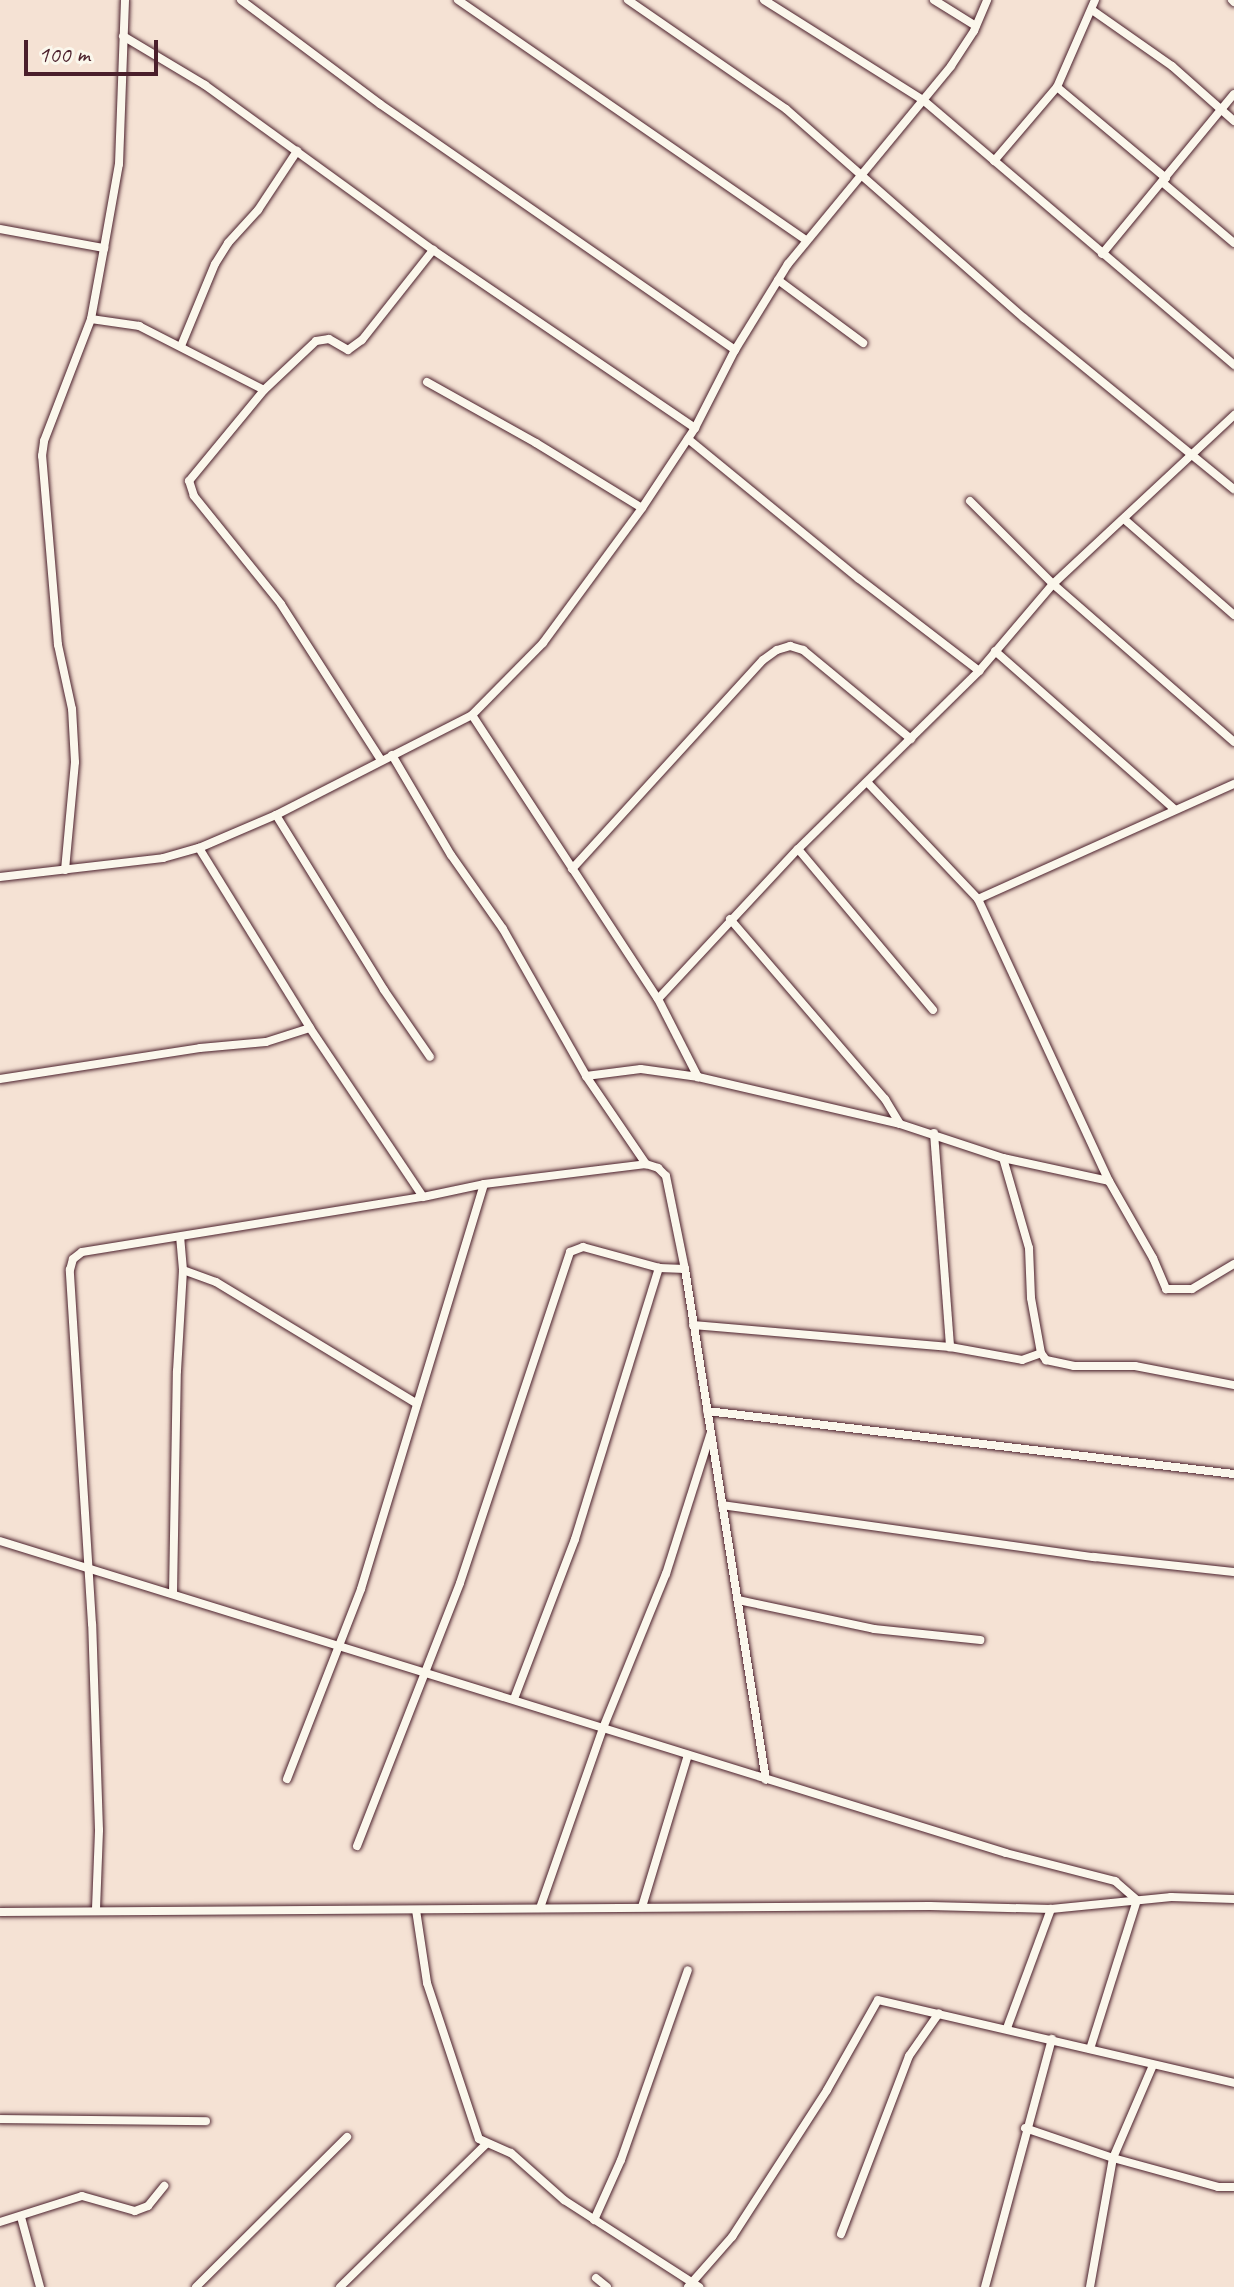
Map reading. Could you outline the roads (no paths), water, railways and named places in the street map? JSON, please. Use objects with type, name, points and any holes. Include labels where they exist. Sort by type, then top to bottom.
[{"type":"street","points":[[65,870],[75,762],[72,709],[58,645],[42,456],[44,441],[91,319],[104,248],[119,164],[125,0]]},
{"type":"street","points":[[241,0],[380,104],[735,350]]},
{"type":"street","points":[[458,0],[806,240]]},
{"type":"street","points":[[628,0],[771,97],[862,172],[1024,318],[1234,489]]},
{"type":"street","points":[[764,0],[923,100],[1234,365]]},
{"type":"street","points":[[934,0],[976,26]]},
{"type":"street","points":[[0,877],[163,858],[199,848],[276,815],[472,715],[543,643],[642,508],[695,428],[735,350],[778,280],[806,240],[963,50],[987,0]]},
{"type":"street","points":[[994,161],[1057,87],[1095,0]]},
{"type":"street","points":[[1092,10],[1140,40],[1234,121]]},
{"type":"street","points":[[123,36],[205,85],[433,250],[695,428]]},
{"type":"street","points":[[1057,87],[1234,243]]},
{"type":"street","points":[[1102,254],[1234,94]]},
{"type":"street","points":[[181,346],[215,264],[228,243],[258,210],[297,151]]},
{"type":"street","points":[[0,229],[104,248]]},
{"type":"street","points":[[381,760],[281,604],[190,488],[193,474],[264,390],[316,341],[329,339],[348,350],[354,347],[433,250]]},
{"type":"street","points":[[778,280],[863,343]]},
{"type":"street","points":[[91,319],[139,326],[264,390]]},
{"type":"street","points":[[427,382],[536,443],[642,508]]},
{"type":"street","points":[[658,999],[798,849],[979,671],[1053,584],[1234,415]]},
{"type":"street","points":[[688,439],[858,578],[979,671]]},
{"type":"street","points":[[970,501],[1053,584],[1234,742]]},
{"type":"street","points":[[1124,519],[1234,615]]},
{"type":"street","points":[[572,869],[763,660],[777,650],[790,646],[803,650],[911,739]]},
{"type":"street","points":[[995,651],[1174,809]]},
{"type":"street","points":[[472,715],[658,999],[698,1077]]},
{"type":"street","points":[[392,755],[451,855],[503,929],[586,1076],[646,1164],[666,1176],[685,1269],[766,1780]]},
{"type":"street","points":[[867,782],[978,899],[1109,1181],[1153,1258],[1166,1289],[1192,1289],[1234,1264]]},
{"type":"street","points":[[978,899],[1174,809],[1232,786],[1234,797]]},
{"type":"street","points":[[276,815],[384,990],[430,1057]]},
{"type":"street","points":[[199,848],[310,1028],[423,1197]]},
{"type":"street","points":[[798,849],[933,1010]]},
{"type":"street","points":[[730,919],[885,1099],[900,1124]]},
{"type":"street","points":[[0,1079],[200,1048],[266,1042],[310,1028]]},
{"type":"street","points":[[586,1076],[641,1069],[698,1077],[900,1124],[1003,1158],[1109,1181]]},
{"type":"street","points":[[934,1133],[950,1347]]},
{"type":"street","points":[[1003,1158],[1029,1248],[1031,1298],[1041,1353],[1054,1364],[1135,1366],[1234,1385]]},
{"type":"street","points":[[96,1909],[99,1830],[92,1624],[70,1270],[73,1259],[82,1252],[423,1197],[484,1184],[646,1164]]},
{"type":"street","points":[[287,1779],[361,1589],[484,1184]]},
{"type":"street","points":[[173,1593],[177,1371],[183,1270],[180,1237]]},
{"type":"street","points":[[357,1846],[428,1672],[570,1252],[583,1247],[659,1268],[685,1269]]},
{"type":"street","points":[[514,1699],[575,1539],[659,1268]]},
{"type":"street","points":[[183,1270],[216,1282],[416,1403]]},
{"type":"street","points":[[693,1325],[950,1347],[1022,1360],[1041,1353]]},
{"type":"street","points":[[707,1411],[1234,1474]]},
{"type":"street","points":[[540,1908],[603,1728],[666,1574],[711,1433]]},
{"type":"street","points":[[722,1505],[1094,1557],[1234,1572]]},
{"type":"street","points":[[0,1541],[86,1565],[1006,1853],[1105,1877],[1126,1888],[1137,1900]]},
{"type":"street","points":[[738,1600],[874,1629],[980,1640]]},
{"type":"street","points":[[642,1907],[688,1755]]},
{"type":"street","points":[[0,1912],[642,1907],[1051,1909],[1193,1896],[1234,1899]]},
{"type":"street","points":[[1090,2049],[1137,1900]]},
{"type":"street","points":[[1007,2028],[1051,1909]]},
{"type":"street","points":[[416,1910],[427,1983],[475,2130],[486,2144],[511,2153],[564,2200],[693,2286],[732,2237],[827,2090],[873,2005],[885,1999],[1234,2083]]},
{"type":"street","points":[[594,2220],[621,2160],[688,1970]]},
{"type":"street","points":[[841,2234],[909,2056],[939,2013]]},
{"type":"street","points":[[985,2287],[1025,2128],[1052,2039]]},
{"type":"street","points":[[1090,2287],[1113,2158],[1153,2065]]},
{"type":"street","points":[[0,2119],[206,2121]]},
{"type":"street","points":[[1025,2128],[1113,2158],[1218,2187],[1234,2187]]},
{"type":"street","points":[[196,2287],[347,2137]]},
{"type":"street","points":[[340,2287],[486,2144]]},
{"type":"street","points":[[0,2222],[82,2196],[135,2211],[148,2206],[164,2186]]},
{"type":"street","points":[[21,2217],[40,2287]]},
{"type":"street","points":[[596,2278],[607,2287]]}]
